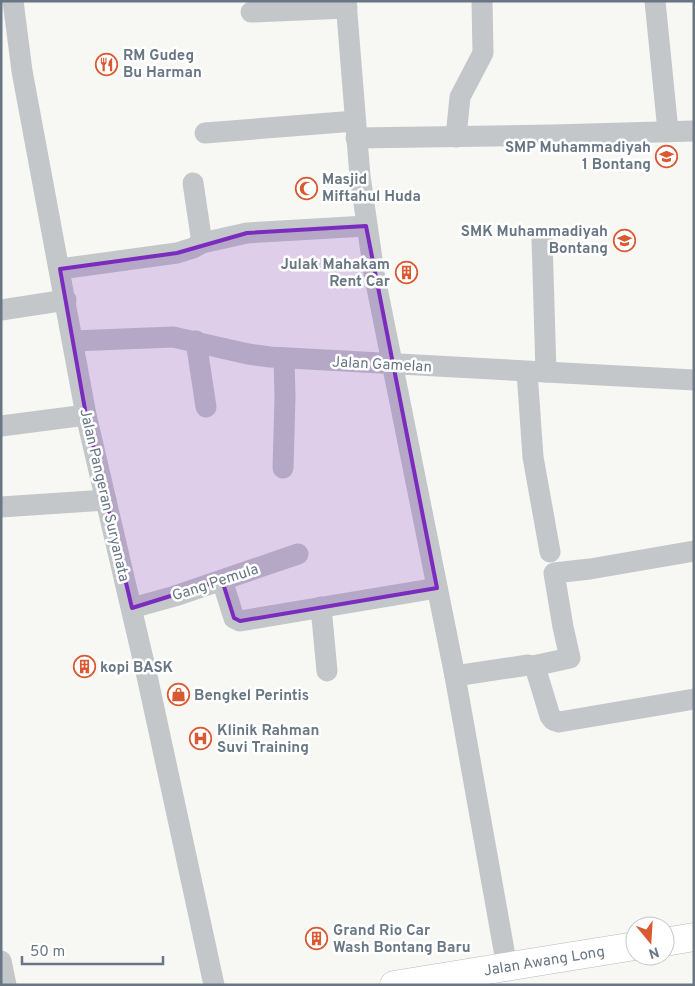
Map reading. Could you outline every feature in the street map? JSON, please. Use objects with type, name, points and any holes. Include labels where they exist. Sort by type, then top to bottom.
[{"type":"street","name":"Jalan Pangeran Suryanata","points":[[13,1],[22,71],[86,415],[132,608],[214,985]]},
{"type":"street","points":[[456,137],[460,97],[483,53],[482,1]]},
{"type":"street","points":[[656,1],[668,131]]},
{"type":"street","points":[[251,12],[347,5],[356,130],[366,226],[455,676],[507,967]]},
{"type":"street","points":[[205,133],[356,130],[456,137],[694,131]]},
{"type":"street","points":[[193,183],[202,243]]},
{"type":"street","points":[[60,269],[176,253],[202,243],[247,233],[366,226]]},
{"type":"street","points":[[542,240],[533,457],[550,552]]},
{"type":"street","points":[[1,310],[66,300]]},
{"type":"street","name":"Jalan Gamelan","points":[[72,340],[173,337],[248,354],[284,358],[537,372],[614,374],[694,380]]},
{"type":"street","points":[[196,341],[206,407]]},
{"type":"street","points":[[283,468],[286,397],[284,358]]},
{"type":"street","points":[[1,426],[86,415]]},
{"type":"street","points":[[1,507],[106,500]]},
{"type":"street","points":[[455,676],[528,665],[533,666],[570,658],[554,573],[694,551]]},
{"type":"street","name":"Gang Pemula","points":[[132,608],[298,554]]},
{"type":"street","points":[[222,580],[236,620],[240,621],[437,588]]},
{"type":"street","points":[[321,607],[328,671]]},
{"type":"street","points":[[533,666],[536,670],[550,716],[553,720],[559,722],[694,699]]},
{"type":"street","points":[[675,940],[694,937]]},
{"type":"street","name":"Jalan Awang Long","points":[[394,985],[625,948]]},
{"type":"street","points":[[1,961],[6,985]]},
{"type":"highlighted area","points":[[366,226],[437,588],[240,621],[234,618],[222,580],[132,608],[86,415],[60,269],[177,253],[247,233]]},
{"type":"place","name":"RM Gudeg Bu Harman","points":[[107,64]]},
{"type":"place","name":"SMP Muhammadiyah 1 Bontang","points":[[667,156]]},
{"type":"place","name":"Masjid Miftahul Huda","points":[[306,188]]},
{"type":"place","name":"SMK Muhammadiyah Bontang","points":[[624,240]]},
{"type":"place","name":"Julak Mahakam Rent Car","points":[[406,273]]},
{"type":"place","name":"kopi BASK","points":[[84,667]]},
{"type":"place","name":"Bengkel Perintis","points":[[178,695]]},
{"type":"place","name":"Klinik Rahman Suvi Training","points":[[201,739]]},
{"type":"place","name":"Grand Rio Car Wash Bontang Baru","points":[[317,939]]}]
